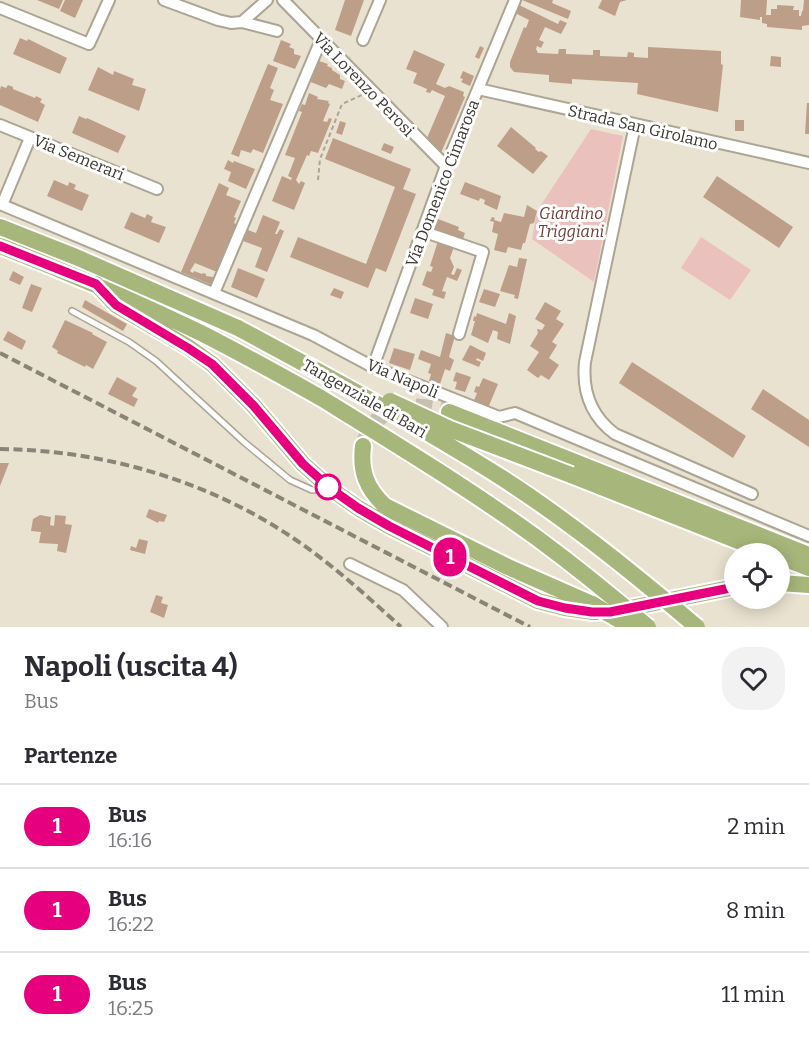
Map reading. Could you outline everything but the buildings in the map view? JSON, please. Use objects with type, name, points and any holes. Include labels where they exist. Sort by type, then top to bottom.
[{"type":"highway","name":"Tangenziale di Bari","points":[[0,227],[76,257],[238,328],[332,378],[492,472],[559,518],[697,627]]},
{"type":"highway","name":"Tangenziale di Bari","points":[[5,249],[96,284],[198,332],[321,398],[537,538],[595,582],[648,627]]},
{"type":"highway","points":[[96,284],[116,305],[212,364],[253,405],[303,464],[331,489],[389,526],[503,584],[538,601],[592,612],[610,612],[724,589]]},
{"type":"highway","points":[[238,328],[450,429],[743,543]]},
{"type":"highway","points":[[449,412],[809,555]]},
{"type":"highway","points":[[363,446],[363,472],[370,488],[385,506],[508,567],[592,604],[631,627]]},
{"type":"highway","points":[[790,561],[809,568]]},
{"type":"highway","points":[[790,584],[809,585]]},
{"type":"street","points":[[0,8],[89,44],[109,0]]},
{"type":"street","points":[[164,0],[218,20],[231,23],[242,22],[277,31]]},
{"type":"street","points":[[242,22],[267,0]]},
{"type":"street","name":"Via Lorenzo Perosi","points":[[283,0],[446,166]]},
{"type":"street","points":[[363,40],[380,0]]},
{"type":"street","name":"Via Domenico Cimarosa","points":[[373,368],[446,166],[515,0]]},
{"type":"street","points":[[214,293],[321,40]]},
{"type":"street","name":"Strada San Girolamo","points":[[478,89],[809,163]]},
{"type":"street","name":"Via Semerari","points":[[0,125],[157,189]]},
{"type":"street","points":[[635,125],[585,362],[586,393],[592,409],[602,424],[615,434],[752,494]]},
{"type":"street","points":[[1,205],[30,138]]},
{"type":"street","name":"Via Napoli","points":[[1,205],[313,335],[373,368],[499,417],[515,413],[809,536]]},
{"type":"street","points":[[422,231],[483,252],[459,334]]},
{"type":"street","points":[[350,564],[403,590],[442,627]]},
{"type":"lane","points":[[72,311],[129,342],[156,361],[244,442],[290,480],[312,490],[331,489]]},
{"type":"path","points":[[318,180],[320,159],[342,104],[370,91]]},
{"type":"green space","name":"Giardino Triggiani","points":[[591,129],[623,136],[594,282],[532,239],[537,211]]},
{"type":"green space","points":[[701,237],[751,270],[730,300],[681,268]]},
{"type":"tunnel","points":[[363,446],[369,431],[386,413],[409,407],[449,412]]},
{"type":"railway","points":[[0,353],[530,627]]},
{"type":"railway","points":[[0,449],[78,455],[117,463],[155,473],[228,501],[263,519],[310,550],[401,627]]},
{"type":"bus line","name":"1","points":[[0,246],[96,284],[116,305],[157,328],[212,364],[253,405],[303,464],[331,489],[389,526],[513,590],[538,601],[565,608],[610,612],[724,589]]}]
